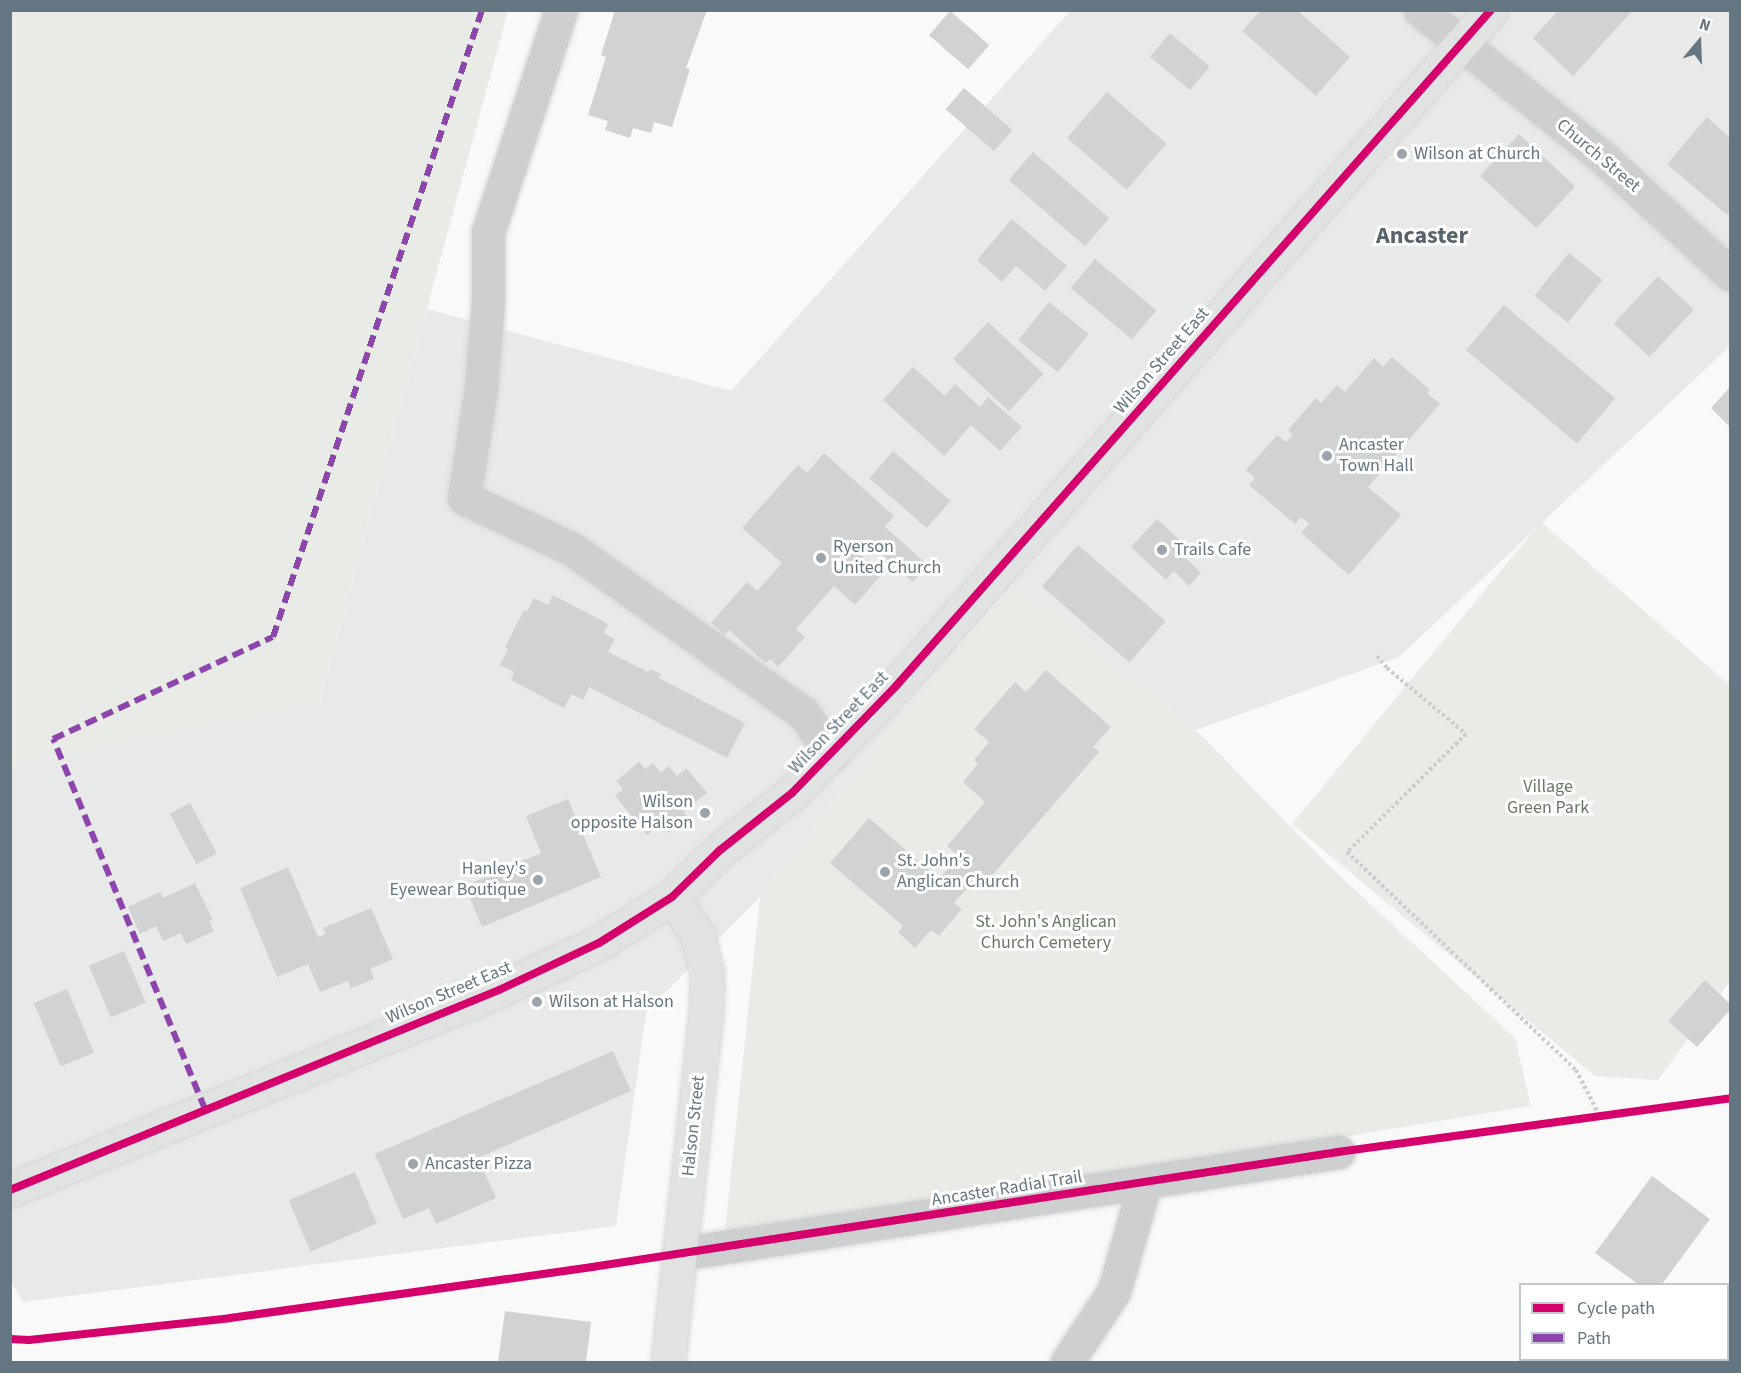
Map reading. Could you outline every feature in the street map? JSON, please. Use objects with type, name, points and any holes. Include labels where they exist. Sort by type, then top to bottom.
[{"type":"main road","name":"Wilson Street East","points":[[10,1190],[499,990],[599,943],[672,897],[719,851],[792,793],[896,686],[1491,10]]},
{"type":"main road","name":"Halson Street","points":[[668,1362],[706,1014],[707,973],[698,936],[672,897]]},
{"type":"street","points":[[561,10],[488,232],[488,302],[481,388],[464,498],[572,549],[803,713],[832,754]]},
{"type":"street","name":"Church Street","points":[[1420,10],[1601,156],[1731,274]]},
{"type":"street","name":"Ancaster Radial Trail","points":[[679,1254],[1338,1152]]},
{"type":"street","points":[[1067,1362],[1114,1292],[1145,1183]]},
{"type":"path","points":[[1377,656],[1387,668],[1466,734],[1347,852],[1576,1070],[1599,1115]]},
{"type":"shaded area","points":[[1070,11],[1730,11],[1730,346],[1399,657],[1196,730],[1015,582],[914,697],[760,897],[646,1012],[616,1226],[23,1302],[11,1282],[11,766],[319,704],[427,309],[731,391]]},
{"type":"green space","points":[[12,11],[508,11],[319,704],[11,766]]},
{"type":"green space","name":"Village Green Park","points":[[1541,522],[1730,685],[1730,981],[1658,1080],[1595,1076],[1292,824]]},
{"type":"green space","name":"St. John's Anglican Church Cemetery","points":[[1016,582],[1196,730],[1326,863],[1515,1038],[1531,1106],[724,1240],[760,897],[914,697]]},
{"type":"building","points":[[615,10],[707,10],[686,68],[690,69],[672,127],[654,122],[651,133],[633,128],[630,138],[605,130],[608,121],[588,115],[606,57],[601,55]]},
{"type":"building","points":[[1261,10],[1297,10],[1350,57],[1316,96],[1242,31]]},
{"type":"building","points":[[1559,10],[1633,10],[1573,76],[1533,38]]},
{"type":"building","points":[[950,11],[989,45],[968,69],[929,35]]},
{"type":"building","points":[[1170,33],[1210,66],[1190,90],[1150,57]]},
{"type":"building","points":[[964,88],[1012,130],[994,151],[946,109]]},
{"type":"building","points":[[1107,92],[1167,144],[1127,190],[1067,138]]},
{"type":"building","points":[[1707,117],[1730,138],[1730,211],[1727,215],[1667,164]]},
{"type":"building","points":[[1519,134],[1575,187],[1536,228],[1480,176]]},
{"type":"building","points":[[1033,152],[1109,218],[1085,246],[1009,180]]},
{"type":"building","points":[[1012,219],[1067,266],[1045,291],[1016,266],[1002,282],[977,260]]},
{"type":"building","points":[[1569,253],[1602,280],[1568,323],[1534,296]]},
{"type":"building","points":[[1095,259],[1156,310],[1132,340],[1071,288]]},
{"type":"building","points":[[1658,276],[1694,309],[1650,357],[1614,324]]},
{"type":"building","points":[[1049,302],[1089,334],[1058,372],[1018,340]]},
{"type":"building","points":[[1504,305],[1615,398],[1577,443],[1466,350]]},
{"type":"building","points":[[988,322],[1044,374],[1009,411],[953,359]]},
{"type":"building","name":"Ancaster Town Hall","points":[[1392,357],[1430,390],[1427,393],[1440,404],[1368,487],[1401,515],[1349,575],[1301,533],[1309,524],[1301,517],[1295,524],[1249,485],[1255,478],[1246,470],[1277,435],[1286,442],[1293,435],[1288,430],[1316,398],[1321,403],[1337,385],[1345,392],[1374,358],[1383,367]]},
{"type":"building","points":[[913,367],[945,396],[955,384],[980,407],[988,397],[1022,427],[1000,451],[971,425],[944,456],[883,400]]},
{"type":"building","points":[[1730,387],[1730,427],[1711,408]]},
{"type":"building","points":[[893,451],[950,501],[927,528],[869,478]]},
{"type":"building","name":"Ryerson United Church","points":[[824,453],[894,516],[885,527],[928,565],[913,582],[868,543],[859,553],[882,574],[855,605],[834,586],[796,629],[805,637],[778,667],[770,659],[766,663],[729,630],[725,635],[711,623],[747,582],[757,591],[782,563],[742,528],[798,465],[807,473]]},
{"type":"building","points":[[1157,519],[1192,551],[1186,558],[1201,573],[1189,586],[1174,571],[1166,580],[1131,547]]},
{"type":"building","points":[[1078,545],[1166,621],[1129,663],[1042,587]]},
{"type":"building","points":[[553,595],[608,624],[604,633],[615,639],[608,652],[648,672],[650,669],[661,674],[659,678],[745,723],[727,758],[589,687],[583,700],[572,694],[564,708],[511,680],[514,672],[500,665],[508,649],[505,647],[524,610],[527,611],[534,598],[548,605]]},
{"type":"building","points":[[1046,670],[1111,727],[1093,747],[1099,752],[989,879],[981,872],[954,903],[962,909],[939,936],[931,930],[915,948],[898,932],[903,926],[830,863],[869,818],[939,879],[959,856],[947,846],[985,802],[963,782],[978,764],[974,760],[989,742],[974,729],[1015,682],[1026,692]]},
{"type":"building","points":[[639,762],[645,769],[653,763],[661,773],[669,766],[677,776],[686,768],[707,793],[683,812],[688,817],[668,833],[661,824],[647,835],[615,796],[623,789],[616,781]]},
{"type":"building","points":[[568,799],[601,877],[482,927],[465,886],[541,853],[526,816]]},
{"type":"building","points":[[190,803],[217,853],[196,864],[170,814]]},
{"type":"building","points":[[288,867],[318,937],[326,934],[323,928],[371,908],[393,959],[370,969],[374,979],[351,988],[348,981],[320,992],[308,964],[277,977],[240,888]]},
{"type":"building","points":[[195,883],[213,920],[209,921],[214,931],[186,944],[181,933],[163,941],[156,926],[140,934],[128,907],[160,892],[163,898]]},
{"type":"building","points":[[124,951],[146,1003],[111,1017],[89,966]]},
{"type":"building","points":[[1705,980],[1730,1004],[1730,1010],[1697,1047],[1668,1021]]},
{"type":"building","points":[[67,989],[94,1053],[61,1067],[34,1003]]},
{"type":"building","points":[[613,1051],[631,1091],[478,1158],[496,1198],[436,1224],[429,1208],[403,1219],[375,1154]]},
{"type":"building","points":[[355,1172],[377,1224],[311,1252],[289,1200]]},
{"type":"building","points":[[1652,1176],[1710,1219],[1663,1283],[1637,1283],[1595,1253]]},
{"type":"building","points":[[505,1311],[591,1322],[586,1362],[498,1362]]},
{"type":"marked path","points":[[205,1109],[53,739],[273,637],[482,10]]},
{"type":"cycle path","points":[[10,1190],[499,990],[599,943],[672,897],[719,851],[792,793],[896,686],[1491,10]]},
{"type":"cycle path","points":[[10,1339],[29,1340],[230,1318],[592,1267],[1338,1152],[1730,1098]]},
{"type":"place","name":"Wilson at Church","points":[[1402,154]]},
{"type":"place","name":"Ancaster Town Hall","points":[[1327,456]]},
{"type":"place","name":"Trails Cafe","points":[[1162,550]]},
{"type":"place","name":"Ryerson United Church","points":[[821,558]]},
{"type":"place","name":"Wilson opposite Halson","points":[[705,813]]},
{"type":"place","name":"St. John's Anglican Church","points":[[885,872]]},
{"type":"place","name":"Hanley's Eyewear Boutique","points":[[538,880]]},
{"type":"place","name":"Wilson at Halson","points":[[537,1002]]},
{"type":"place","name":"Ancaster Pizza","points":[[413,1164]]},
{"type":"district","name":"Ancaster","points":[[1422,236]]}]
